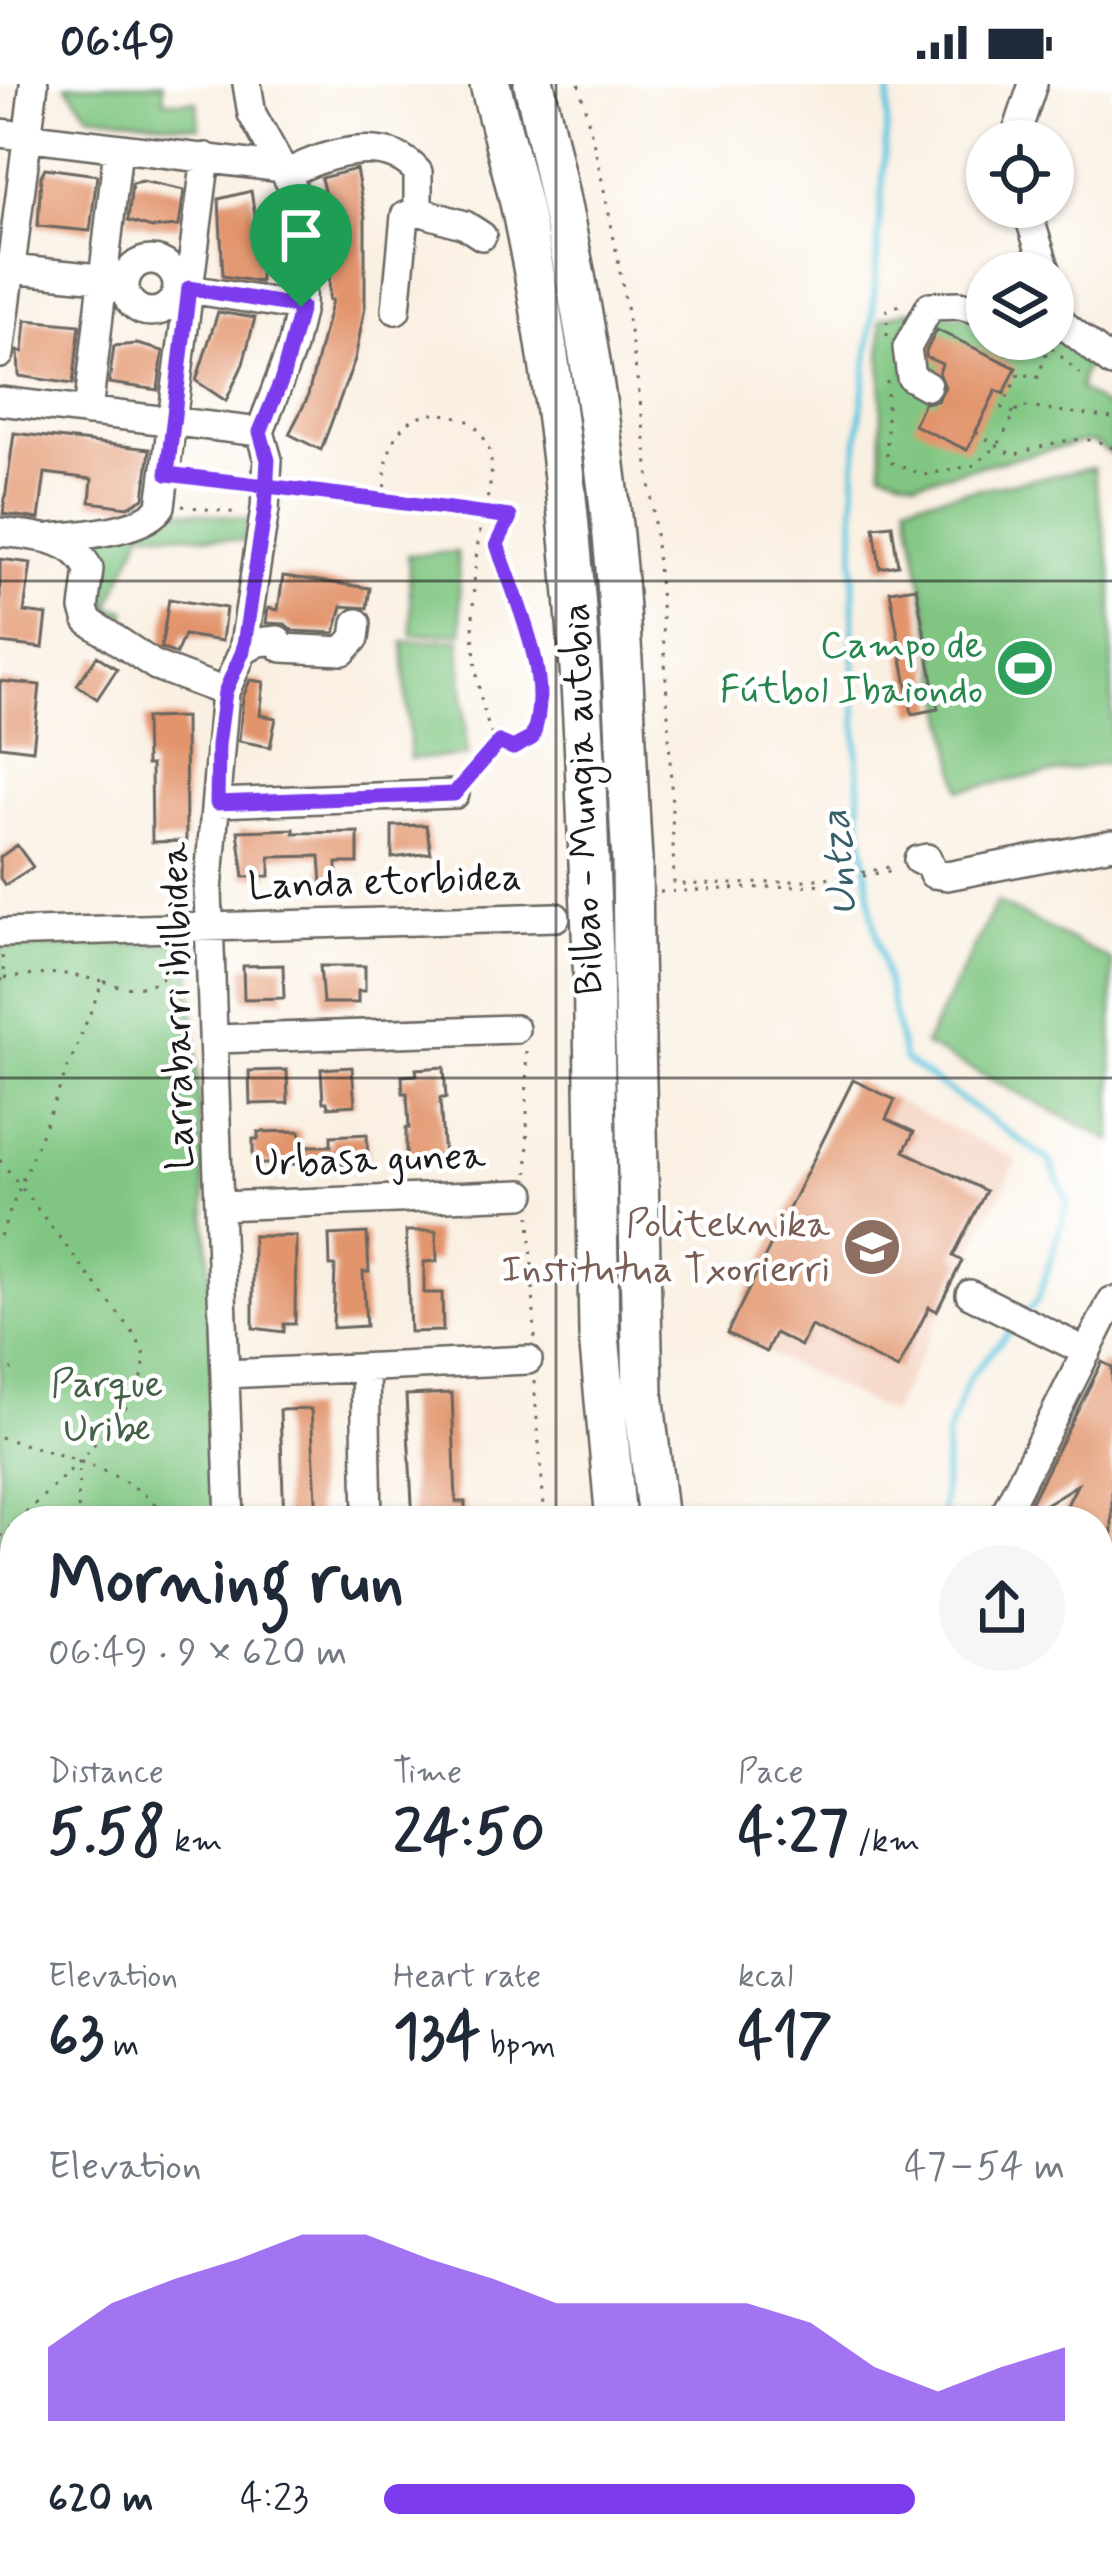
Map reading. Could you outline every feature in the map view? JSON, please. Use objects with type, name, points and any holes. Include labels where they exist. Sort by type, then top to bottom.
[{"type":"highway","name":"Bilbao - Mungia autobia","points":[[490,84],[525,226],[572,546],[583,682],[593,955],[599,1335],[615,1506]]},
{"type":"highway","name":"Bilbao - Mungia autobia","points":[[534,84],[567,222],[616,568],[632,860],[643,1393],[656,1506]]},
{"type":"street","points":[[0,354],[14,135],[34,84]]},
{"type":"street","name":"Larrabarri ibilbidea","points":[[230,1506],[208,891],[225,692],[243,651],[264,516],[268,460],[260,432],[282,379],[301,307],[300,230],[285,171],[252,114],[247,84]]},
{"type":"street","points":[[1021,120],[1033,84]]},
{"type":"street","points":[[14,135],[285,171],[365,150],[389,153],[407,159],[418,172],[418,211]]},
{"type":"street","points":[[88,412],[114,279],[118,148]]},
{"type":"street","points":[[0,532],[51,538],[139,524],[155,517],[167,474],[183,288],[206,158]]},
{"type":"street","points":[[396,310],[405,216],[418,211],[465,225],[482,236]]},
{"type":"street","points":[[5,269],[114,279],[141,310],[160,311],[183,288]]},
{"type":"street","points":[[183,288],[301,307]]},
{"type":"street","points":[[927,386],[911,377],[907,347],[930,307],[966,308]]},
{"type":"street","points":[[1074,340],[1112,363]]},
{"type":"street","points":[[0,401],[260,432]]},
{"type":"street","points":[[51,538],[77,552],[89,569],[84,609],[88,621],[156,666],[225,692]]},
{"type":"street","points":[[243,651],[259,642],[278,640],[282,649],[343,651],[355,638],[357,623]]},
{"type":"street","points":[[217,803],[454,794]]},
{"type":"street","points":[[918,860],[927,858],[933,874],[947,876],[1112,844]]},
{"type":"street","name":"Landa etorbidea","points":[[1,933],[556,917]]},
{"type":"street","points":[[215,1040],[515,1029]]},
{"type":"street","name":"Urbasa gunea","points":[[221,1206],[523,1193]]},
{"type":"street","points":[[970,1294],[1087,1352]]},
{"type":"street","points":[[1009,1506],[1112,1301]]},
{"type":"street","points":[[226,1374],[528,1360]]},
{"type":"street","points":[[365,1370],[368,1506]]},
{"type":"path","points":[[578,84],[598,157],[626,305],[645,439],[659,578],[674,884],[840,876],[918,860]]},
{"type":"path","points":[[887,353],[887,310],[905,303],[930,307]]},
{"type":"path","points":[[1016,413],[1002,408],[1020,372],[1037,379],[1043,360]]},
{"type":"path","points":[[1071,360],[1079,374]]},
{"type":"path","points":[[887,375],[887,461],[924,475],[975,465],[998,446],[1019,406],[1112,418]]},
{"type":"path","points":[[167,474],[385,499],[482,513],[512,518],[497,544],[542,706],[532,738],[513,748],[499,742],[480,705],[477,550],[482,513],[492,476],[484,437],[470,420],[427,413],[394,435],[386,454],[385,499]]},
{"type":"path","points":[[976,432],[1012,454],[1083,438],[1100,440],[1112,448]]},
{"type":"path","points":[[162,503],[264,516]]},
{"type":"path","points":[[454,794],[499,742]]},
{"type":"path","points":[[848,879],[889,871]]},
{"type":"path","points":[[1,933],[2,979],[60,974],[135,989],[160,984],[179,962],[212,963]]},
{"type":"path","points":[[0,1236],[103,982]]},
{"type":"path","points":[[515,1029],[523,1034],[526,1049],[528,1184],[523,1193],[530,1208],[535,1346],[528,1360],[544,1506]]},
{"type":"path","points":[[0,1160],[136,1337],[145,1356],[140,1391],[79,1462],[33,1506]]},
{"type":"path","points":[[0,1204],[11,1208]]},
{"type":"path","points":[[0,1375],[12,1369]]},
{"type":"path","points":[[0,1437],[79,1462],[136,1488],[158,1506]]},
{"type":"path","points":[[78,1506],[79,1462]]},
{"type":"shaded area","name":"Politeknika Institutua Txorierri","points":[[853,1080],[1017,1160],[891,1414],[727,1333]]},
{"type":"green space","points":[[163,84],[164,101],[197,101],[199,127],[89,114],[66,85]]},
{"type":"green space","points":[[909,310],[927,321],[933,314],[966,316],[966,360],[1074,360],[1075,341],[1094,358],[1083,372],[1079,389],[1112,411],[1112,455],[1095,443],[1083,442],[917,481],[882,470],[881,319]]},
{"type":"green space","name":"Campo de Fútbol Ibaiondo","points":[[1093,468],[1112,574],[1112,762],[960,790],[907,502]]},
{"type":"green space","points":[[164,508],[247,519],[244,541],[143,530],[109,607],[126,610],[121,637],[104,630],[77,541]]},
{"type":"green space","points":[[457,552],[462,633],[412,635],[408,555]]},
{"type":"green space","points":[[460,639],[467,756],[410,759],[403,642]]},
{"type":"green space","points":[[997,902],[1112,961],[1112,1141],[924,1045]]},
{"type":"green space","name":"Parque Uribe","points":[[188,944],[211,1294],[216,1506],[0,1506],[0,948]]},
{"type":"building","points":[[45,168],[97,175],[90,231],[38,226]]},
{"type":"building","points":[[356,169],[365,217],[365,307],[355,359],[321,450],[289,434],[307,399],[332,300],[331,221],[321,178]]},
{"type":"building","points":[[132,183],[184,190],[179,226],[152,228],[128,221]]},
{"type":"building","points":[[251,191],[260,282],[223,276],[219,199]]},
{"type":"building","points":[[218,312],[255,318],[243,364],[226,401],[196,381]]},
{"type":"building","points":[[26,320],[80,325],[73,384],[19,376],[18,351],[23,352]]},
{"type":"building","points":[[937,330],[966,344],[966,360],[999,360],[1016,368],[1004,394],[996,390],[967,450],[914,425],[924,403],[937,401],[945,387],[939,373],[942,364],[926,357]]},
{"type":"building","points":[[137,344],[163,351],[158,390],[109,383],[114,346]]},
{"type":"building","points":[[14,433],[150,449],[144,498],[128,507],[90,502],[92,479],[45,473],[39,519],[3,514]]},
{"type":"building","points":[[892,525],[898,565],[880,568],[874,527]]},
{"type":"building","points":[[0,559],[31,563],[24,612],[47,615],[43,648],[0,643]]},
{"type":"building","points":[[283,576],[370,588],[367,608],[342,606],[335,633],[293,631],[285,624],[266,623],[268,608],[278,610]]},
{"type":"building","points":[[916,587],[938,709],[912,714],[890,591]]},
{"type":"building","points":[[169,599],[226,608],[222,641],[184,635],[176,654],[161,648]]},
{"type":"building","points":[[97,656],[117,669],[97,699],[77,685]]},
{"type":"building","points":[[250,680],[264,682],[260,715],[276,718],[270,747],[239,741],[243,697]]},
{"type":"building","points":[[0,681],[40,685],[33,750],[0,746]]},
{"type":"building","points":[[185,717],[186,841],[152,842],[145,718]]},
{"type":"building","points":[[426,825],[431,853],[392,858],[392,826]]},
{"type":"building","points":[[294,829],[294,833],[358,832],[358,863],[337,863],[337,885],[322,885],[320,856],[270,857],[270,876],[244,877],[238,831]]},
{"type":"building","points":[[17,845],[33,867],[5,885],[0,878],[0,857]]},
{"type":"building","points":[[283,965],[284,998],[244,999],[243,966]]},
{"type":"building","points":[[320,966],[365,966],[365,991],[358,991],[358,1003],[323,1003]]},
{"type":"building","points":[[352,1067],[355,1105],[328,1107],[323,1102],[321,1069]]},
{"type":"building","points":[[444,1067],[446,1098],[440,1098],[444,1160],[406,1160],[409,1128],[402,1076],[417,1075],[416,1069]]},
{"type":"building","points":[[287,1070],[288,1103],[250,1104],[249,1071]]},
{"type":"building","name":"Politeknika Institutua Txorierri","points":[[853,1080],[895,1100],[886,1119],[914,1132],[904,1151],[986,1191],[953,1256],[962,1261],[937,1311],[929,1307],[898,1369],[811,1326],[801,1346],[775,1333],[766,1352],[727,1333]]},
{"type":"building","points":[[300,1131],[301,1146],[331,1146],[331,1136],[367,1134],[368,1164],[258,1164],[253,1139],[258,1139],[258,1132]]},
{"type":"building","points":[[406,1231],[436,1231],[437,1261],[424,1262],[424,1293],[442,1293],[443,1331],[410,1332]]},
{"type":"building","points":[[367,1233],[366,1326],[333,1328],[335,1266],[330,1266],[329,1235]]},
{"type":"building","points":[[253,1236],[296,1236],[295,1324],[284,1324],[284,1332],[253,1328]]},
{"type":"building","points":[[1102,1362],[1112,1367],[1112,1506],[1066,1506],[1077,1485],[1042,1506],[1029,1506]]},
{"type":"building","points":[[452,1393],[456,1502],[465,1502],[465,1506],[412,1506],[406,1395]]},
{"type":"building","points":[[311,1409],[316,1506],[283,1506],[280,1410]]},
{"type":"waterway","name":"Untza","points":[[890,84],[873,310],[855,465],[853,640],[860,813],[872,913],[904,1060],[1050,1161],[1068,1202],[1038,1300],[1027,1312]]},
{"type":"waterway","name":"Untza","points":[[943,1506],[947,1436],[969,1378],[1014,1326]]},
{"type":"place","name":"Campo de Fútbol Ibaiondo","points":[[1025,668]]},
{"type":"place","name":"Politeknika Institutua Txorierri","points":[[872,1247]]},
{"type":"route","points":[[301,307],[189,288],[167,474],[267,486],[385,499],[510,517],[497,544],[542,706],[532,738],[513,748],[499,742],[454,794],[217,803],[225,692],[243,651],[265,509],[267,486],[268,460],[260,432],[282,379],[301,307]]}]
